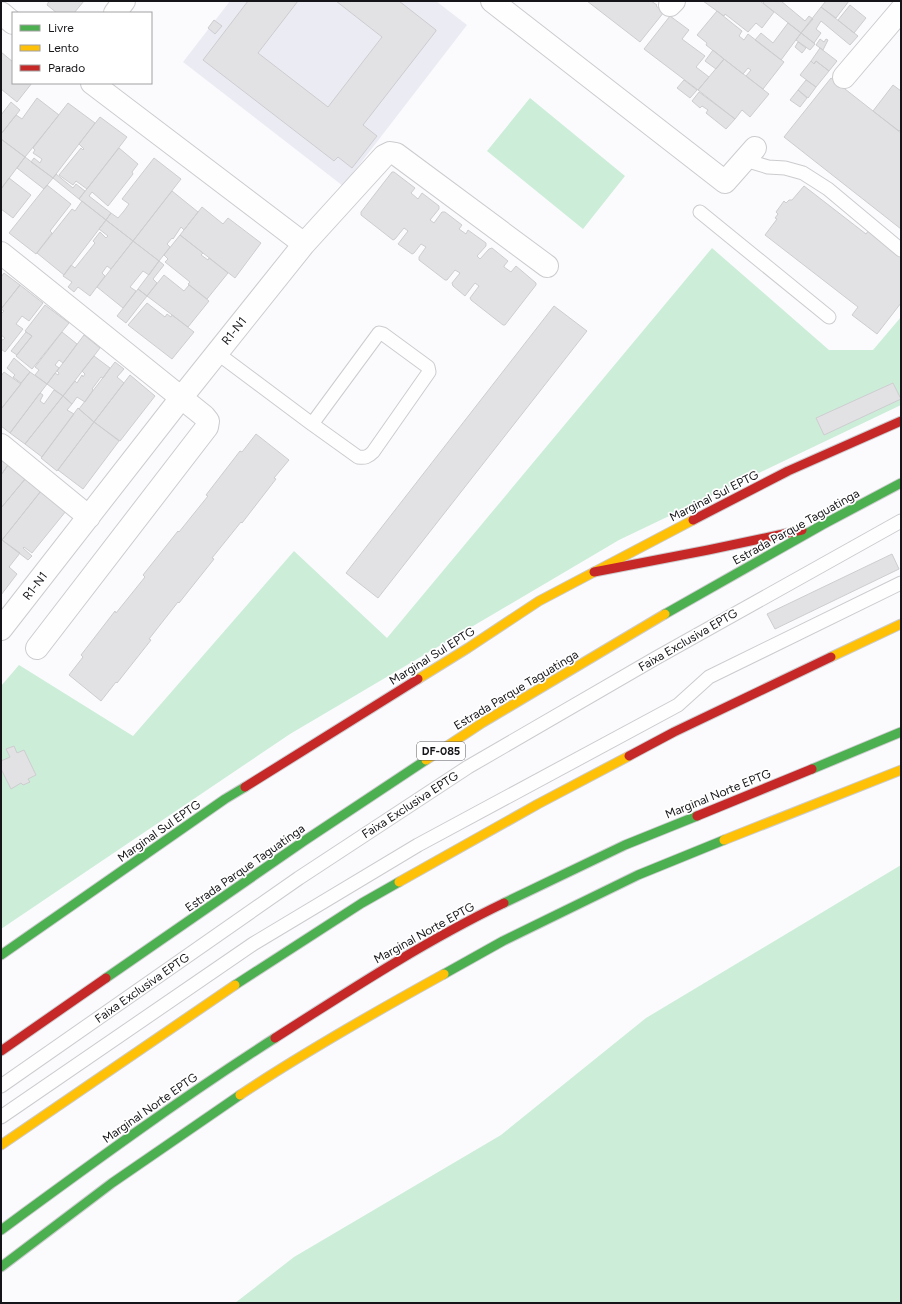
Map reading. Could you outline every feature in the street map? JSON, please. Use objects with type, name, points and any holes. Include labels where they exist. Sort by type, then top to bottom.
[{"type":"main road","name":"Marginal Sul EPTG","points":[[1,955],[225,799],[461,652],[538,601],[788,471],[901,420]]},
{"type":"main road","name":"Estrada Parque Taguatinga","points":[[1,1051],[304,841],[482,724],[651,622],[878,494],[901,483]]},
{"type":"main road","points":[[594,572],[822,526]]},
{"type":"main road","points":[[1,1145],[214,998],[362,903],[538,804],[674,732],[901,624]]},
{"type":"main road","name":"Marginal Norte EPTG","points":[[1,1230],[112,1149],[245,1057],[353,988],[487,911],[625,845],[901,732]]},
{"type":"main road","points":[[1,1266],[112,1183],[272,1073],[364,1018],[503,941],[638,875],[901,770]]},
{"type":"street","points":[[116,12],[124,1]]},
{"type":"street","points":[[492,1],[725,182],[750,154]]},
{"type":"street","points":[[844,78],[901,10]]},
{"type":"street","points":[[1,13],[12,21]]},
{"type":"street","points":[[93,84],[304,244]]},
{"type":"street","name":"R1-N1","points":[[1,629],[181,398],[304,244],[384,156],[390,153],[396,154],[547,266]]},
{"type":"street","points":[[1,254],[208,420],[207,427],[37,648]]},
{"type":"street","points":[[1,445],[89,517]]},
{"type":"lane","points":[[750,154],[768,167],[785,168],[803,173],[828,189],[901,250]]},
{"type":"lane","points":[[700,212],[829,317]]},
{"type":"lane","points":[[217,353],[312,424],[358,457],[364,458],[373,452],[427,376],[429,372],[428,367],[380,333],[312,424]]},
{"type":"lane","name":"Faixa Exclusiva EPTG","points":[[1,1086],[299,878],[468,767],[656,658],[901,521]]},
{"type":"lane","points":[[1,1117],[253,944],[418,845],[678,705],[709,677],[901,583]]},
{"type":"shaded area","points":[[230,1],[436,1],[467,25],[343,186],[183,62]]},
{"type":"green space","points":[[530,98],[625,176],[583,229],[487,151]]},
{"type":"green space","points":[[712,248],[829,350],[873,350],[901,317],[901,405],[619,540],[290,734],[1,929],[1,686],[19,665],[133,736],[294,551],[387,638]]},
{"type":"green space","points":[[901,865],[901,1303],[235,1303],[294,1257],[501,1135],[646,1018]]},
{"type":"building","points":[[49,1],[84,1],[75,12],[56,12],[47,5]]},
{"type":"building","points":[[248,1],[298,1],[258,53],[328,107],[382,37],[336,1],[399,1],[436,30],[363,125],[377,136],[352,168],[338,157],[334,161],[203,60]]},
{"type":"building","points":[[587,1],[651,1],[664,12],[640,42]]},
{"type":"building","points":[[703,1],[760,1],[774,12],[762,28],[756,23],[748,32],[725,14],[724,16]]},
{"type":"building","points":[[762,1],[781,1],[805,21],[809,16],[813,19],[801,33]]},
{"type":"building","points":[[826,1],[849,1],[836,18],[821,7]]},
{"type":"building","points":[[850,5],[866,18],[854,33],[838,20]]},
{"type":"building","points":[[821,7],[858,36],[850,45],[821,21],[816,29],[821,33],[814,43],[801,33]]},
{"type":"building","points":[[717,11],[742,31],[739,36],[744,40],[748,34],[784,62],[763,89],[746,76],[751,70],[748,68],[743,74],[706,45],[707,43],[697,35]]},
{"type":"building","points":[[670,16],[689,30],[682,39],[705,56],[696,67],[709,77],[698,90],[644,49]]},
{"type":"building","points":[[214,20],[222,26],[215,34],[208,28]]},
{"type":"building","points":[[788,23],[801,33],[781,60],[755,40],[761,33],[773,43]]},
{"type":"building","points":[[801,33],[815,44],[810,50],[796,40]]},
{"type":"building","points":[[820,39],[824,42],[826,39],[828,40],[823,50],[816,45]]},
{"type":"building","points":[[798,42],[806,48],[802,53],[795,47]]},
{"type":"building","points":[[820,48],[837,61],[829,71],[816,61],[814,64],[811,61]]},
{"type":"building","points":[[713,50],[724,59],[716,69],[705,61]]},
{"type":"building","points":[[1,52],[12,61],[12,84],[31,84],[17,102],[1,89]]},
{"type":"building","points":[[724,59],[769,94],[750,117],[742,110],[735,119],[698,90]]},
{"type":"building","points":[[811,61],[814,64],[816,61],[829,71],[816,87],[800,75]]},
{"type":"building","points":[[831,78],[901,133],[901,229],[784,137]]},
{"type":"building","points":[[684,80],[697,90],[690,98],[677,88]]},
{"type":"building","points":[[806,80],[816,87],[808,98],[798,90]]},
{"type":"building","points":[[893,85],[901,91],[901,129],[899,131],[873,111]]},
{"type":"building","points":[[798,90],[807,98],[800,107],[790,100]]},
{"type":"building","points":[[699,92],[735,119],[726,129],[706,113],[708,110],[702,106],[700,108],[692,101]]},
{"type":"building","points":[[37,98],[59,115],[25,157],[1,139],[1,134],[16,115],[22,119]]},
{"type":"building","points":[[11,102],[20,110],[1,134],[1,115]]},
{"type":"building","points":[[68,103],[95,123],[53,178],[31,162],[34,158],[40,163],[42,159],[33,153],[35,150],[33,148]]},
{"type":"building","points":[[100,117],[127,137],[87,189],[76,181],[73,185],[59,175],[81,148],[83,150],[84,149],[79,144]]},
{"type":"building","points":[[1,139],[25,157],[1,189]]},
{"type":"building","points":[[119,148],[138,164],[132,172],[133,174],[108,206],[92,192],[89,196],[111,213],[106,220],[79,199]]},
{"type":"building","points":[[25,157],[53,178],[44,189],[17,168]]},
{"type":"building","points":[[154,158],[181,179],[133,241],[106,220],[111,213],[118,218],[124,211],[129,204],[122,199]]},
{"type":"building","points":[[392,172],[415,188],[411,193],[418,199],[422,193],[439,206],[439,209],[430,220],[434,223],[442,212],[445,212],[462,225],[459,229],[466,234],[468,230],[486,243],[486,246],[477,256],[480,259],[489,249],[492,248],[508,261],[504,267],[511,272],[516,266],[536,283],[505,325],[471,300],[470,298],[479,286],[475,283],[465,296],[453,286],[452,283],[460,273],[455,270],[447,280],[445,280],[419,260],[419,257],[426,247],[421,244],[412,254],[398,244],[408,231],[404,228],[393,240],[361,215],[361,212]]},
{"type":"building","points":[[56,174],[73,188],[76,184],[85,191],[79,199],[53,178]]},
{"type":"building","points":[[9,178],[31,195],[13,218],[1,209],[1,189]]},
{"type":"building","points":[[47,185],[71,204],[50,231],[52,233],[36,254],[9,233]]},
{"type":"building","points":[[804,186],[866,234],[874,223],[901,244],[901,303],[877,334],[852,315],[858,307],[765,235],[777,219],[775,218],[778,214],[776,212],[784,201],[786,203],[789,200],[792,200]]},
{"type":"building","points":[[172,191],[198,212],[184,230],[181,227],[173,239],[172,238],[167,244],[170,247],[159,261],[133,241]]},
{"type":"building","points":[[82,201],[106,220],[64,275],[37,253],[72,209],[75,211]]},
{"type":"building","points":[[202,207],[223,224],[228,218],[261,243],[235,278],[180,235]]},
{"type":"building","points":[[106,220],[133,241],[111,269],[107,266],[102,273],[105,276],[90,296],[78,287],[74,292],[68,287],[72,282],[63,276],[71,265],[75,268],[95,243],[93,241],[100,232],[106,238],[108,236],[99,229]]},
{"type":"building","points":[[180,235],[203,253],[201,255],[208,260],[209,258],[228,273],[207,299],[188,284],[190,282],[165,262],[168,259],[164,255]]},
{"type":"building","points":[[133,241],[159,261],[149,275],[143,271],[130,287],[136,291],[123,308],[97,287]]},
{"type":"building","points":[[159,261],[164,265],[153,279],[157,283],[147,296],[138,289]]},
{"type":"building","points":[[4,273],[20,285],[1,309],[1,277]]},
{"type":"building","points":[[164,275],[184,291],[189,285],[209,301],[188,327],[147,296]]},
{"type":"building","points":[[20,285],[43,303],[29,321],[22,316],[16,324],[23,329],[5,352],[1,349],[1,339],[3,340],[5,338],[1,335],[1,312],[2,313],[4,311],[1,309]]},
{"type":"building","points":[[138,289],[147,296],[126,323],[117,316]]},
{"type":"building","points":[[147,303],[165,317],[167,314],[171,317],[172,315],[194,332],[172,359],[128,325]]},
{"type":"building","points":[[45,305],[69,323],[32,369],[16,356],[32,336],[25,331]]},
{"type":"building","points":[[554,306],[587,331],[378,598],[346,573]]},
{"type":"building","points":[[26,332],[32,336],[17,355],[11,351]]},
{"type":"building","points":[[62,332],[77,344],[63,363],[59,360],[55,365],[59,368],[47,384],[35,375],[39,370],[35,367]]},
{"type":"building","points":[[84,335],[100,348],[63,396],[47,384],[55,373],[58,375],[59,373],[57,371]]},
{"type":"building","points":[[94,356],[110,368],[92,389],[93,390],[85,402],[77,397],[72,404],[63,396],[75,381],[77,383],[82,375],[83,377],[85,374],[82,371]]},
{"type":"building","points":[[14,358],[30,372],[21,383],[13,377],[15,375],[7,368]]},
{"type":"building","points":[[115,362],[124,369],[117,377],[124,383],[94,422],[79,409]]},
{"type":"building","points":[[4,372],[21,384],[2,408],[1,376]]},
{"type":"building","points":[[30,372],[47,384],[10,433],[1,426],[1,409]]},
{"type":"building","points":[[130,375],[155,396],[120,441],[94,422]]},
{"type":"building","points":[[893,383],[901,399],[824,435],[816,418]]},
{"type":"building","points":[[54,390],[63,396],[25,444],[10,433],[40,393],[43,395],[40,401],[44,404]]},
{"type":"building","points":[[63,396],[72,404],[67,410],[74,414],[42,457],[25,444]]},
{"type":"building","points":[[78,408],[94,422],[57,471],[41,458]]},
{"type":"building","points":[[94,422],[119,441],[83,489],[58,470]]},
{"type":"building","points":[[256,434],[289,460],[274,478],[276,479],[242,523],[241,522],[212,558],[214,559],[149,639],[151,640],[101,701],[69,675],[83,657],[81,655],[115,611],[116,613],[145,577],[143,575],[208,496],[206,495],[240,451],[242,452]]},
{"type":"building","points":[[1,460],[8,465],[1,475]]},
{"type":"building","points":[[8,465],[26,478],[1,508],[1,475]]},
{"type":"building","points":[[25,479],[41,491],[2,540],[1,508]]},
{"type":"building","points":[[41,491],[66,511],[32,553],[24,547],[23,548],[32,556],[28,560],[2,540]]},
{"type":"building","points":[[2,540],[20,553],[9,567],[17,574],[1,595],[1,541]]},
{"type":"building","points":[[892,554],[899,569],[775,629],[767,614]]},
{"type":"building","points":[[14,746],[17,753],[24,750],[36,775],[28,779],[30,782],[23,785],[21,783],[11,789],[1,769],[1,761],[10,757],[6,749]]},
{"type":"traffic: fast","points":[[665,614],[822,525],[901,483]]},
{"type":"traffic: fast","points":[[812,769],[901,732]]},
{"type":"traffic: fast","points":[[106,978],[304,841],[426,760]]},
{"type":"traffic: fast","points":[[1,955],[225,799],[245,787]]},
{"type":"traffic: fast","points":[[504,903],[625,845],[697,816]]},
{"type":"traffic: fast","points":[[444,974],[503,941],[638,875],[724,840]]},
{"type":"traffic: fast","points":[[235,985],[362,903],[399,882]]},
{"type":"traffic: fast","points":[[1,1230],[102,1156],[275,1038]]},
{"type":"traffic: fast","points":[[1,1267],[112,1183],[240,1095]]},
{"type":"traffic: slow","points":[[418,679],[539,601],[693,520]]},
{"type":"traffic: slow","points":[[426,760],[482,723],[665,614]]},
{"type":"traffic: slow","points":[[831,657],[901,624]]},
{"type":"traffic: slow","points":[[399,882],[538,804],[629,756]]},
{"type":"traffic: slow","points":[[724,840],[901,770]]},
{"type":"traffic: slow","points":[[240,1095],[341,1032],[444,974]]},
{"type":"traffic: slow","points":[[1,1145],[235,985]]},
{"type":"traffic: jam","points":[[693,520],[788,471],[901,421]]},
{"type":"traffic: jam","points":[[594,572],[802,530]]},
{"type":"traffic: jam","points":[[629,756],[674,732],[831,657]]},
{"type":"traffic: jam","points":[[245,787],[418,679]]},
{"type":"traffic: jam","points":[[697,816],[812,769]]},
{"type":"traffic: jam","points":[[275,1038],[360,984],[445,933],[504,903]]},
{"type":"traffic: jam","points":[[1,1051],[106,978]]}]
